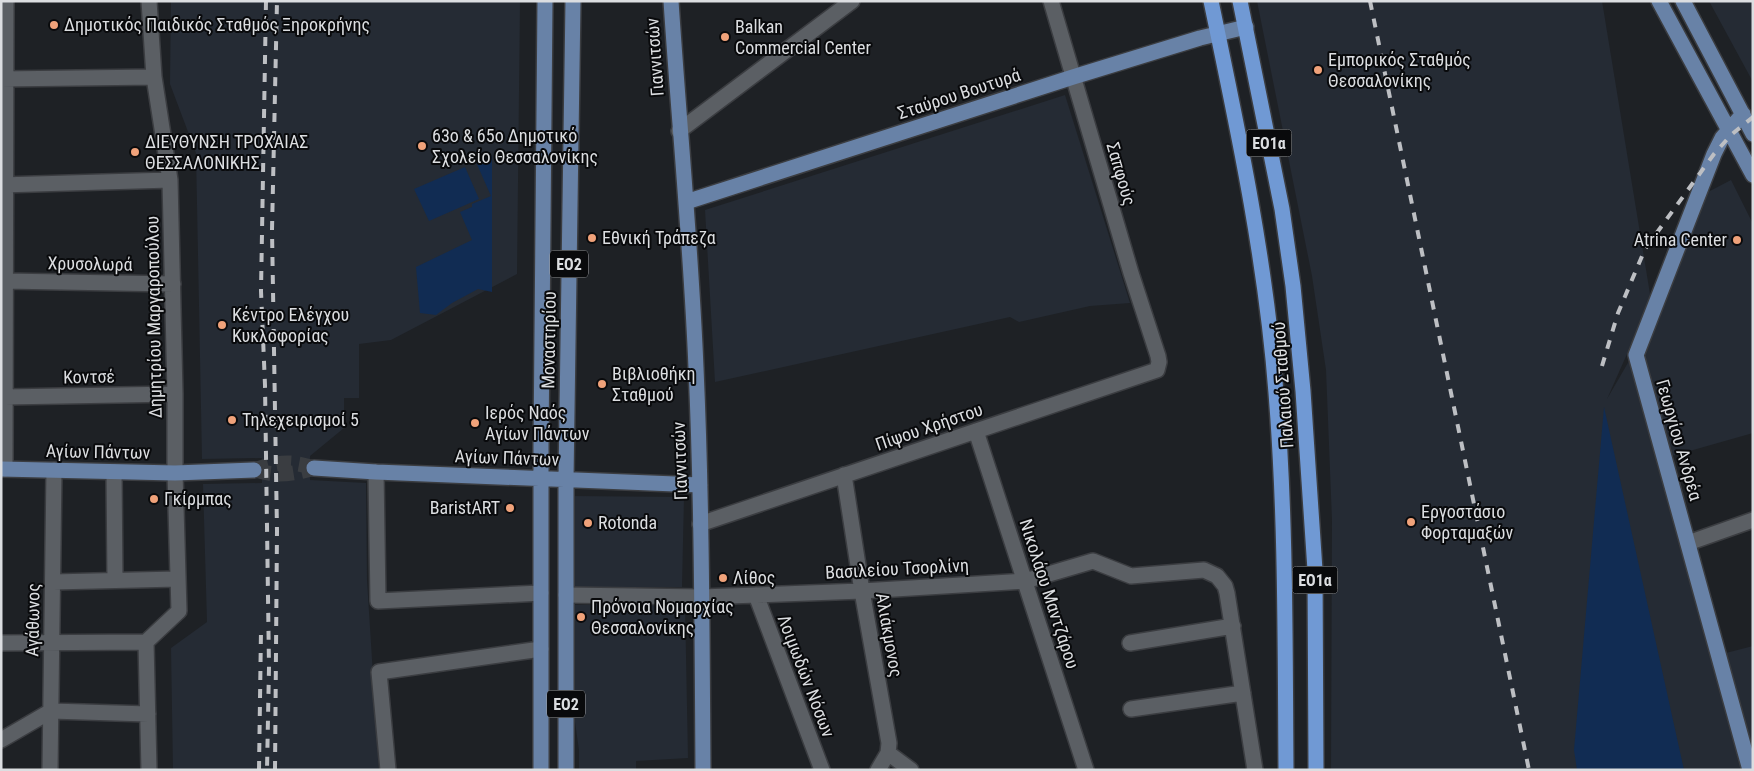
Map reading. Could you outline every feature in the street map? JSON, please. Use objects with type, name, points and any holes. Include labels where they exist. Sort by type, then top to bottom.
[{"type":"highway","name":"Παλαιού Σταθμού","points":[[1211,1],[1258,250],[1267,307],[1276,393],[1284,547],[1286,770]]},
{"type":"highway","name":"Παλαιού Σταθμού","points":[[1240,1],[1282,209],[1293,286],[1303,391],[1315,570],[1316,770]]},
{"type":"main road","name":"Μοναστηρίου","points":[[541,770],[541,478],[546,1]]},
{"type":"main road","name":"Μοναστηρίου","points":[[566,770],[566,479],[573,1]]},
{"type":"main road","name":"Γιαννιτσών","points":[[670,1],[695,339],[700,485],[704,770]]},
{"type":"main road","points":[[1659,1],[1753,175]]},
{"type":"main road","points":[[1683,1],[1753,134]]},
{"type":"main road","name":"Σταύρου Βουτυρά","points":[[686,202],[1073,77],[1218,33],[1246,27]]},
{"type":"main road","name":"Γεωργίου Ανδρέα","points":[[1743,114],[1722,138],[1714,154],[1636,355],[1750,770]]},
{"type":"main road","name":"Αγίων Πάντων","points":[[314,468],[700,485]]},
{"type":"main road","name":"Αγίων Πάντων","points":[[3,469],[174,473],[254,470]]},
{"type":"street","points":[[3,469],[3,413],[5,397],[3,305],[5,281],[3,185],[6,1]]},
{"type":"street","name":"Δημητρίου Μαργαροπούλου","points":[[146,642],[179,611],[174,473],[175,394],[170,180],[154,77],[149,1]]},
{"type":"street","points":[[679,131],[852,1]]},
{"type":"street","name":"Σαπφούς","points":[[1051,1],[1131,272],[1158,356]]},
{"type":"street","points":[[4,79],[154,77]]},
{"type":"street","points":[[3,185],[170,180]]},
{"type":"street","name":"Χρυσολωρά","points":[[5,281],[173,284]]},
{"type":"street","name":"Πίψου Χρήστου","points":[[700,524],[1157,370],[1158,356]]},
{"type":"street","name":"Κοντσέ","points":[[5,397],[175,394]]},
{"type":"street","name":"Νικολάου Μαντζάρου","points":[[976,431],[1086,770]]},
{"type":"street","name":"Αγάθωνος","points":[[50,770],[54,470]]},
{"type":"street","points":[[114,472],[115,580]]},
{"type":"street","points":[[376,472],[378,601],[541,593]]},
{"type":"street","name":"Αλιάκμονος","points":[[844,475],[889,743],[888,753]]},
{"type":"street","points":[[1688,543],[1753,520]]},
{"type":"street","name":"Βασιλείου Τσορλίνη","points":[[566,595],[701,597],[862,591],[1025,581],[1093,561],[1131,576],[1204,570],[1213,573],[1220,580],[1227,593],[1233,626]]},
{"type":"street","points":[[53,582],[177,579]]},
{"type":"street","name":"Λοιμωδών Νόσων","points":[[756,595],[822,770]]},
{"type":"street","points":[[1130,643],[1233,626],[1255,770]]},
{"type":"street","points":[[1,643],[146,642],[149,770]]},
{"type":"street","points":[[388,770],[379,672],[541,649]]},
{"type":"street","points":[[1131,709],[1243,693]]},
{"type":"street","points":[[1,740],[51,711],[148,714]]},
{"type":"street","points":[[878,770],[888,753],[911,770]]},
{"type":"shaded area","points":[[171,1],[520,1],[517,274],[391,340],[359,344],[359,398],[344,398],[344,428],[310,456],[310,480],[366,483],[367,580],[379,770],[173,770],[171,648],[207,622],[203,484],[262,483],[262,458],[202,459],[196,153],[170,84]]},
{"type":"shaded area","points":[[1257,1],[1602,1],[1651,300],[1607,399],[1629,361],[1722,654],[1753,646],[1753,770],[1331,770],[1332,520],[1326,370],[1312,276]]},
{"type":"shaded area","points":[[1709,1],[1753,1],[1753,82]]},
{"type":"shaded area","points":[[1065,95],[1130,303],[1090,306],[1019,322],[1010,317],[715,382],[705,210]]},
{"type":"shaded area","points":[[492,156],[492,292],[478,289],[452,303],[436,315],[420,313],[416,267],[472,240],[460,212],[472,207],[472,204],[491,196],[476,162]]},
{"type":"shaded area","points":[[465,167],[479,199],[429,221],[414,189]]},
{"type":"shaded area","points":[[1731,180],[1753,224],[1753,433],[1665,458],[1636,355],[1708,192]]},
{"type":"shaded area","points":[[1604,407],[1684,770],[1577,770],[1574,750]]},
{"type":"shaded area","points":[[570,496],[684,497],[682,587],[570,587]]},
{"type":"shaded area","points":[[685,604],[688,758],[636,761],[636,770],[579,770],[579,750],[574,715],[569,605]]},
{"type":"tunnel","points":[[254,470],[284,463],[314,468]]},
{"type":"tunnel","points":[[256,470],[285,474],[314,468]]},
{"type":"railway","points":[[266,1],[261,291],[265,385],[269,667],[267,770]]},
{"type":"railway","points":[[275,770],[277,531],[272,230],[277,1]]},
{"type":"railway","points":[[1370,1],[1529,770]]},
{"type":"railway","points":[[1602,366],[1618,313],[1645,249],[1714,154],[1731,135],[1753,117]]},
{"type":"railway","points":[[259,770],[261,630]]},
{"type":"place","name":"Δημοτικός Παιδικός Σταθμός Ξηροκρήνης","points":[[54,25]]},
{"type":"place","name":"Balkan Commercial Center","points":[[725,37]]},
{"type":"place","name":"Εμπορικός Σταθμός Θεσσαλονίκης","points":[[1318,70]]},
{"type":"place","name":"63ο & 65o Δημοτικό Σχολείο Θεσσαλονίκης","points":[[422,146]]},
{"type":"place","name":"ΔΙΕΥΘΥΝΣΗ ΤΡΟΧΑΙΑΣ ΘΕΣΣΑΛΟΝΙΚΗΣ","points":[[135,152]]},
{"type":"place","name":"Εθνική Τράπεζα","points":[[592,238]]},
{"type":"place","name":"Atrina Center","points":[[1737,240]]},
{"type":"place","name":"Κέντρο Ελέγχου Κυκλοφορίας","points":[[222,325]]},
{"type":"place","name":"Βιβλιοθήκη Σταθμού","points":[[602,384]]},
{"type":"place","name":"Τηλεχειρισμοί 5","points":[[232,420]]},
{"type":"place","name":"Ιερός Ναός Αγίων Πάντων","points":[[475,423]]},
{"type":"place","name":"Γκίρμπας","points":[[154,499]]},
{"type":"place","name":"BaristART","points":[[510,508]]},
{"type":"place","name":"Εργοστάσιο Φορταμαξών","points":[[1411,522]]},
{"type":"place","name":"Rotonda","points":[[588,523]]},
{"type":"place","name":"Λίθος","points":[[723,578]]},
{"type":"place","name":"Πρόνοια Νομαρχίας Θεσσαλονίκης","points":[[581,617]]}]
